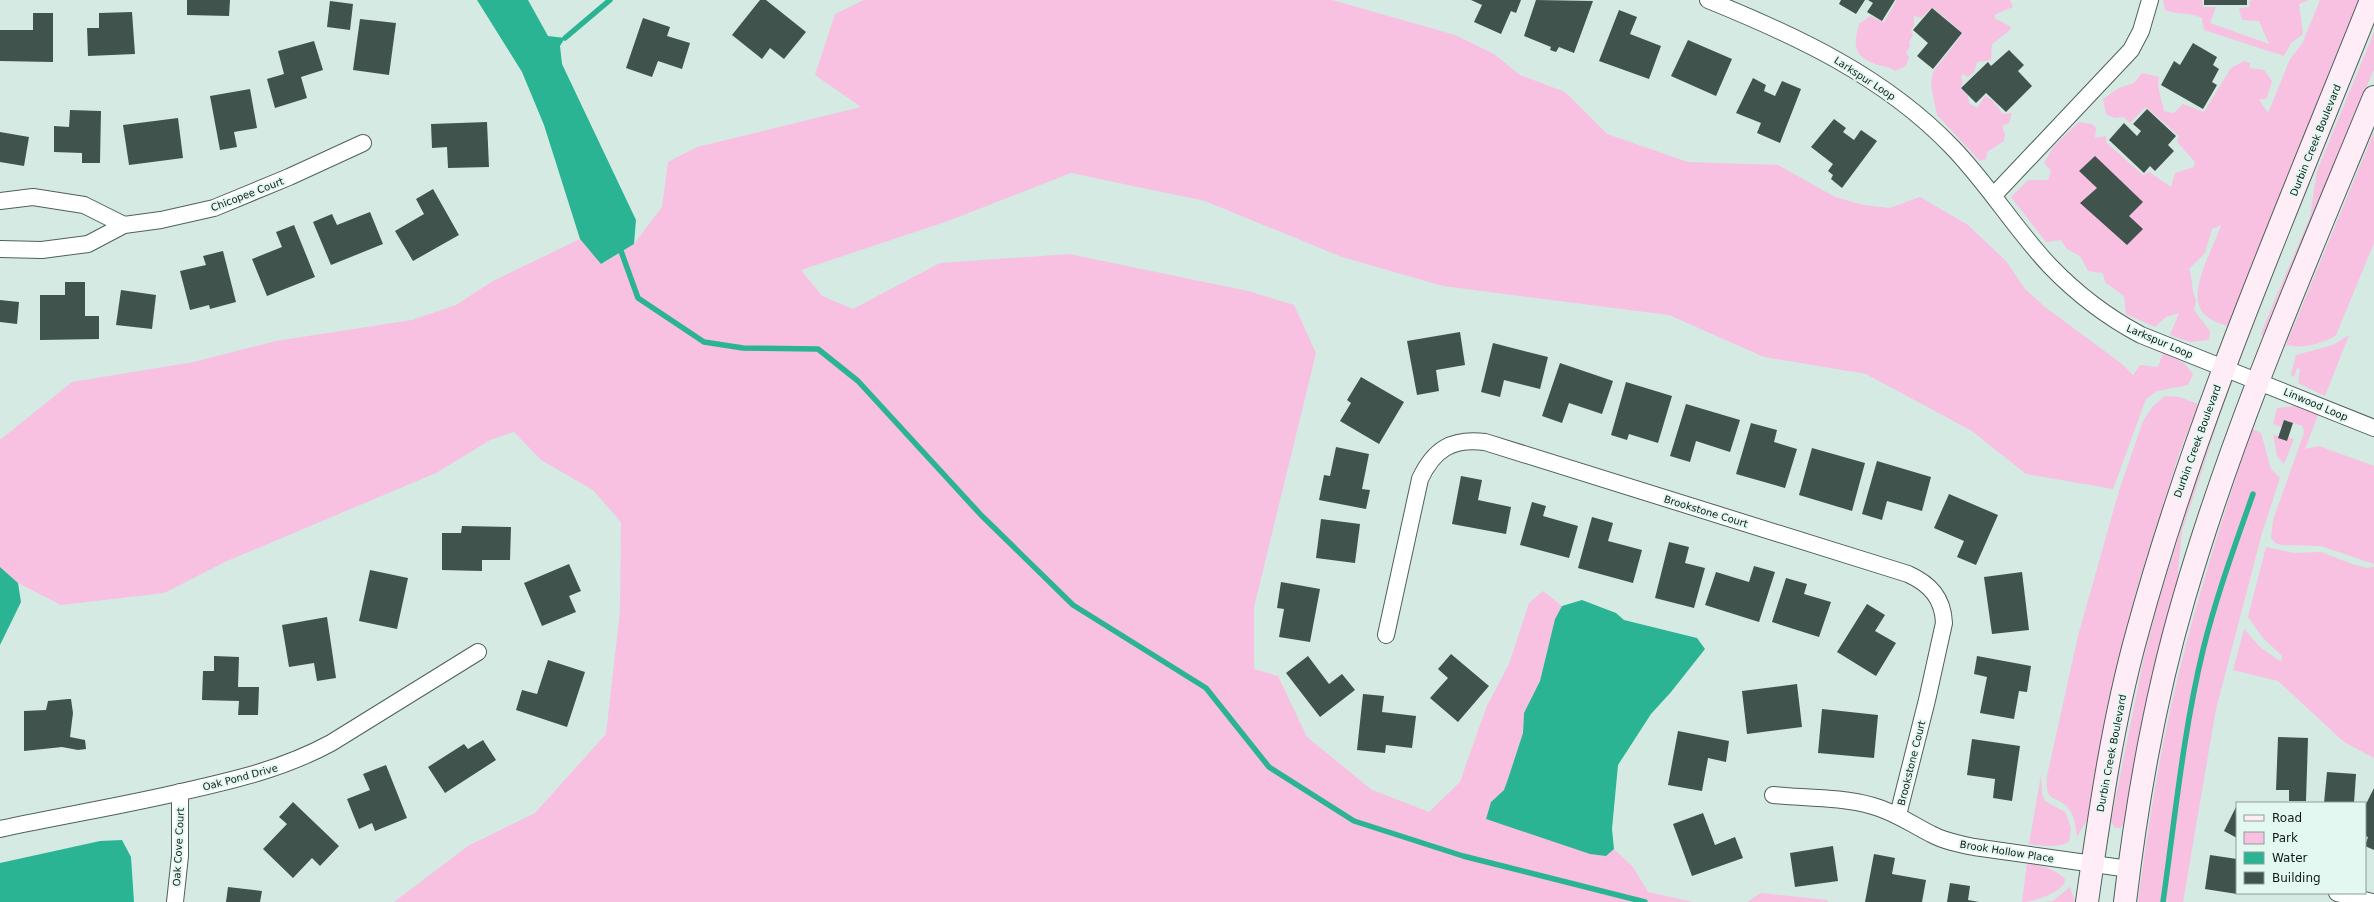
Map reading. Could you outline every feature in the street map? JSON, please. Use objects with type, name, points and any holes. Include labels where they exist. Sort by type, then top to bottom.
[{"type":"street","name":"Larkspur Loop","points":[[1708,0],[1806,43],[1850,66],[1895,96],[1952,147],[1994,195],[2050,266],[2086,299],[2112,320],[2141,335],[2258,380]]},
{"type":"street","points":[[1994,195],[2131,50],[2141,31],[2150,0]]},
{"type":"street","name":"Durbin Creek Boulevard","points":[[2087,902],[2092,864],[2115,732],[2137,631],[2170,517],[2224,367],[2371,0]]},
{"type":"street","points":[[2124,902],[2149,745],[2183,600],[2215,497],[2258,380],[2374,97]]},
{"type":"street","name":"Chicopee Court","points":[[0,249],[42,250],[88,244],[124,225],[161,220],[214,208],[289,177],[363,143]]},
{"type":"street","points":[[0,201],[34,198],[84,205],[124,225]]},
{"type":"street","name":"Linwood Loop","points":[[2258,380],[2374,428]]},
{"type":"street","name":"Brookstone Court","points":[[1386,635],[1420,479],[1427,464],[1438,452],[1452,444],[1468,440],[1485,442],[1908,574],[1923,581],[1934,592],[1944,615],[1944,623],[1928,700],[1898,815]]},
{"type":"street","name":"Oak Pond Drive","points":[[0,829],[180,792],[264,772],[309,756],[478,652]]},
{"type":"street","name":"Oak Cove Court","points":[[175,902],[180,856],[180,792]]},
{"type":"street","name":"Brook Hollow Place","points":[[1773,795],[1849,801],[1873,806],[1898,815],[1932,834],[1952,842],[2129,869]]},
{"type":"street","points":[[2341,894],[2372,902]]},
{"type":"green space","points":[[864,0],[1332,0],[1455,35],[1494,54],[1520,75],[1565,92],[1607,134],[1688,162],[1778,165],[1835,197],[1863,205],[1890,208],[1920,197],[1968,225],[2006,261],[2025,289],[2045,307],[2122,364],[2133,375],[2140,365],[2158,367],[2163,353],[2184,363],[2193,374],[2188,385],[2157,391],[2146,399],[2113,489],[2026,474],[1972,431],[1866,374],[1764,357],[1669,315],[1443,286],[1342,257],[1205,201],[1071,173],[948,221],[801,270],[822,296],[853,309],[940,263],[1069,254],[1248,291],[1294,305],[1316,353],[1254,607],[1254,669],[1278,676],[1307,737],[1372,790],[1429,812],[1460,782],[1486,708],[1509,664],[1529,603],[1543,591],[1562,606],[1555,619],[1540,681],[1524,713],[1523,733],[1508,779],[1504,790],[1491,802],[1486,819],[1606,856],[1614,849],[1633,867],[1648,892],[1693,902],[394,902],[468,846],[535,813],[606,734],[620,611],[621,522],[593,490],[541,460],[514,432],[490,440],[436,473],[227,561],[164,593],[61,605],[18,583],[0,567],[0,440],[72,382],[194,362],[276,341],[412,320],[456,305],[493,281],[580,239],[602,264],[634,244],[662,207],[668,162],[697,147],[861,107],[815,75],[835,14]]},
{"type":"green space","points":[[1897,0],[2010,0],[2013,7],[1996,14],[1994,18],[2011,27],[2010,30],[1992,44],[1991,60],[1977,62],[1974,72],[1968,77],[1963,74],[1961,76],[1963,83],[1960,88],[1968,96],[1969,103],[1977,108],[1985,96],[1992,100],[2003,114],[2012,113],[2009,123],[2002,126],[2005,135],[2004,141],[1987,152],[1986,159],[1980,161],[1937,115],[1931,85],[1933,72],[1963,33],[1932,7],[1921,18],[1914,16],[1914,26],[1911,30],[1913,35],[1906,53],[1909,57],[1906,66],[1895,71],[1875,64],[1862,57],[1856,48],[1856,37],[1859,24],[1870,16],[1884,22]]},
{"type":"green space","points":[[2163,0],[2202,0],[2203,7],[2216,7],[2210,23],[2269,44],[2259,21],[2242,20],[2239,8],[2250,7],[2249,1],[2252,0],[2309,0],[2299,4],[2303,34],[2291,43],[2284,56],[2204,30],[2202,18],[2165,10]]},
{"type":"green space","points":[[2320,0],[2362,0],[2231,321],[2227,326],[2211,319],[2203,313],[2199,304],[2199,282],[2221,225],[2212,229],[2205,253],[2189,269],[2196,300],[2194,310],[2210,331],[2209,340],[2190,342],[2170,335],[2179,313],[2166,317],[2155,327],[2126,314],[2124,296],[2105,282],[2103,273],[2088,271],[2080,256],[2067,249],[2061,240],[2046,242],[2011,197],[2028,180],[2048,180],[2051,171],[2044,163],[2054,146],[2079,122],[2092,124],[2096,128],[2095,138],[2106,136],[2106,142],[2143,175],[2149,172],[2171,187],[2175,173],[2194,167],[2195,162],[2177,142],[2179,136],[2146,107],[2130,123],[2124,117],[2115,118],[2106,114],[2103,99],[2119,88],[2134,83],[2142,73],[2159,77],[2158,86],[2164,111],[2174,113],[2183,104],[2204,112],[2231,68],[2244,61],[2250,63],[2250,68],[2264,70],[2272,81],[2267,98],[2259,100],[2268,113],[2290,59],[2302,44]]},
{"type":"green space","points":[[2374,32],[2374,69],[2263,336],[2261,333],[2310,217],[2317,171]]},
{"type":"green space","points":[[2374,132],[2374,243],[2336,335],[2325,341],[2312,345],[2286,345]]},
{"type":"green space","points":[[2349,335],[2325,396],[2298,383],[2300,369],[2297,368],[2294,377],[2291,374],[2296,355],[2333,345]]},
{"type":"green space","points":[[2165,396],[2179,397],[2198,404],[2179,454],[2136,591],[2106,711],[2088,818],[2077,837],[2071,812],[2066,806],[2050,796],[2048,792],[2047,776],[2078,636],[2119,491],[2143,421],[2153,406]]},
{"type":"green space","points":[[2295,406],[2318,415],[2305,449],[2319,446],[2374,466],[2374,564],[2321,546],[2282,545],[2275,543],[2271,538],[2273,520],[2304,433],[2303,426],[2284,420],[2281,427],[2273,424],[2277,408]]},
{"type":"green space","points":[[2220,416],[2182,531],[2177,582],[2152,681],[2123,825],[2120,828],[2115,828],[2111,821],[2144,657],[2157,607],[2190,500]]},
{"type":"green space","points":[[2252,429],[2261,433],[2271,469],[2280,478],[2262,533],[2216,709],[2183,902],[2138,902],[2157,777],[2180,668],[2209,565]]},
{"type":"green space","points":[[2273,434],[2287,441],[2288,437],[2294,439],[2284,464],[2277,456]]},
{"type":"green space","points":[[2266,547],[2294,553],[2321,552],[2352,564],[2367,568],[2374,567],[2374,758],[2344,742],[2278,681],[2233,670],[2244,629],[2260,647],[2281,662],[2282,656],[2263,638],[2248,617]]},
{"type":"green space","points":[[2041,775],[2042,794],[2045,801],[2065,812],[2067,816],[2071,829],[2069,842],[2064,844],[2049,846],[2029,844]]},
{"type":"green space","points":[[2027,863],[2056,872],[2065,879],[2064,884],[2056,891],[2044,897],[2032,901],[2022,902]]},
{"type":"green space","points":[[2070,887],[2075,902],[2044,902],[2053,901]]},
{"type":"green space","points":[[1761,893],[1827,900],[1829,902],[1747,902]]},
{"type":"water","points":[[477,0],[528,0],[548,36],[565,38],[560,46],[562,64],[636,220],[634,244],[601,264],[580,239],[544,125],[522,72]]},
{"type":"water","points":[[0,567],[18,583],[21,602],[0,645]]},
{"type":"water","points":[[1582,600],[1616,613],[1624,620],[1697,638],[1705,649],[1671,692],[1651,714],[1618,765],[1612,829],[1614,849],[1606,856],[1590,854],[1486,819],[1491,802],[1504,790],[1508,779],[1523,733],[1524,713],[1540,681],[1555,619],[1562,606]]},
{"type":"water","points":[[122,840],[131,857],[134,902],[0,902],[0,863],[100,841]]},
{"type":"building","points":[[187,0],[230,0],[229,16],[187,15]]},
{"type":"building","points":[[760,0],[766,0],[806,32],[784,59],[770,48],[762,59],[732,35]]},
{"type":"building","points":[[1471,0],[1521,0],[1516,13],[1511,11],[1501,34],[1474,22],[1482,5]]},
{"type":"building","points":[[1536,0],[1593,1],[1574,53],[1559,47],[1556,52],[1550,50],[1551,47],[1524,36]]},
{"type":"building","points":[[1841,0],[1865,0],[1856,14],[1839,4]]},
{"type":"building","points":[[1868,0],[1895,0],[1882,21],[1867,12],[1873,3]]},
{"type":"building","points":[[2204,0],[2247,0],[2247,5],[2204,5]]},
{"type":"building","points":[[330,1],[353,4],[350,30],[327,27]]},
{"type":"building","points":[[1932,8],[1962,33],[1933,69],[1917,56],[1928,43],[1913,30]]},
{"type":"building","points":[[1619,10],[1637,17],[1630,34],[1661,46],[1649,79],[1599,61]]},
{"type":"building","points":[[132,12],[135,54],[88,56],[87,28],[99,28],[99,13]]},
{"type":"building","points":[[33,13],[53,13],[53,62],[0,61],[0,30],[33,30]]},
{"type":"building","points":[[643,18],[670,27],[667,36],[690,43],[682,69],[658,61],[652,77],[626,68]]},
{"type":"building","points":[[360,19],[396,23],[389,75],[353,70]]},
{"type":"building","points":[[1688,40],[1732,59],[1716,96],[1671,76]]},
{"type":"building","points":[[314,41],[323,70],[301,77],[307,98],[275,108],[267,79],[284,74],[278,51]]},
{"type":"building","points":[[2193,43],[2217,57],[2213,65],[2219,69],[2212,82],[2217,85],[2203,109],[2161,85],[2174,61],[2180,65]]},
{"type":"building","points":[[2009,50],[2024,65],[2018,71],[2032,86],[2006,112],[1986,93],[1976,103],[1961,88],[1988,62],[1991,66]]},
{"type":"building","points":[[1753,78],[1766,85],[1764,91],[1775,96],[1782,81],[1801,89],[1780,143],[1757,133],[1761,123],[1736,113]]},
{"type":"building","points":[[250,89],[257,128],[234,132],[237,147],[220,150],[210,96]]},
{"type":"building","points":[[2147,109],[2176,136],[2168,145],[2174,151],[2155,171],[2150,166],[2144,173],[2109,140],[2124,123],[2137,136],[2141,131],[2133,124]]},
{"type":"building","points":[[70,110],[101,111],[100,163],[82,163],[82,153],[54,152],[54,126],[69,127]]},
{"type":"building","points":[[178,118],[183,158],[129,165],[123,125]]},
{"type":"building","points":[[1834,119],[1846,128],[1843,132],[1854,140],[1861,130],[1877,141],[1842,188],[1831,179],[1833,175],[1828,171],[1833,164],[1811,147]]},
{"type":"building","points":[[487,122],[489,167],[448,168],[447,147],[432,148],[431,124]]},
{"type":"building","points":[[0,132],[29,137],[24,166],[0,162]]},
{"type":"building","points":[[2095,156],[2143,202],[2129,216],[2143,229],[2127,245],[2080,203],[2097,188],[2079,171]]},
{"type":"building","points":[[433,189],[459,235],[413,261],[395,231],[424,214],[416,199]]},
{"type":"building","points":[[370,212],[383,244],[331,265],[313,222],[332,214],[337,225]]},
{"type":"building","points":[[294,225],[315,277],[267,296],[252,259],[282,247],[276,232]]},
{"type":"building","points":[[223,251],[236,302],[210,309],[209,305],[190,310],[180,271],[206,265],[203,256]]},
{"type":"building","points":[[65,282],[85,282],[85,316],[99,316],[99,339],[40,340],[40,295],[65,295]]},
{"type":"building","points":[[121,290],[156,295],[152,329],[116,325]]},
{"type":"building","points":[[0,300],[19,302],[17,324],[0,322]]},
{"type":"building","points":[[1460,332],[1465,365],[1436,370],[1439,391],[1417,395],[1407,341]]},
{"type":"building","points":[[1493,343],[1548,357],[1540,389],[1504,380],[1500,397],[1481,392]]},
{"type":"building","points":[[1560,363],[1613,381],[1602,414],[1569,403],[1562,423],[1542,416]]},
{"type":"building","points":[[1361,377],[1404,402],[1379,444],[1340,421],[1351,403],[1347,400]]},
{"type":"building","points":[[1626,382],[1672,396],[1658,443],[1629,434],[1627,440],[1611,435]]},
{"type":"building","points":[[1686,404],[1740,420],[1730,452],[1696,441],[1690,462],[1670,456]]},
{"type":"building","points":[[2284,420],[2293,423],[2287,441],[2278,438]]},
{"type":"building","points":[[1751,423],[1777,430],[1774,442],[1797,449],[1785,488],[1736,474]]},
{"type":"building","points":[[1336,447],[1369,454],[1362,489],[1370,490],[1366,509],[1319,500],[1324,475],[1330,476]]},
{"type":"building","points":[[1812,448],[1865,463],[1852,511],[1799,495]]},
{"type":"building","points":[[1877,461],[1931,477],[1922,511],[1887,501],[1882,520],[1862,514]]},
{"type":"building","points":[[1461,476],[1482,480],[1478,500],[1511,507],[1506,534],[1452,524]]},
{"type":"building","points":[[1949,494],[1998,515],[1976,565],[1957,557],[1964,541],[1934,528]]},
{"type":"building","points":[[1532,502],[1546,506],[1543,516],[1578,526],[1569,558],[1520,545]]},
{"type":"building","points":[[1592,517],[1613,523],[1608,541],[1642,550],[1633,583],[1578,568]]},
{"type":"building","points":[[1321,519],[1360,524],[1355,563],[1316,558]]},
{"type":"building","points":[[462,526],[511,527],[510,560],[482,560],[482,571],[442,570],[442,533],[461,533]]},
{"type":"building","points":[[1669,542],[1689,547],[1685,563],[1705,568],[1694,608],[1655,598]]},
{"type":"building","points":[[569,564],[581,591],[569,596],[576,612],[542,626],[524,583]]},
{"type":"building","points":[[1754,566],[1775,572],[1759,622],[1705,605],[1716,572],[1749,582]]},
{"type":"building","points":[[370,570],[408,578],[397,629],[359,621]]},
{"type":"building","points":[[2022,572],[2029,630],[1992,634],[1984,577]]},
{"type":"building","points":[[1786,578],[1807,584],[1804,594],[1831,602],[1819,637],[1772,622]]},
{"type":"building","points":[[1281,582],[1320,589],[1310,642],[1279,637],[1284,609],[1277,608]]},
{"type":"building","points":[[1867,604],[1885,615],[1875,631],[1896,643],[1876,676],[1837,652]]},
{"type":"building","points":[[327,617],[336,678],[317,681],[314,663],[289,667],[282,625]]},
{"type":"building","points":[[1451,654],[1489,686],[1458,722],[1430,698],[1448,678],[1438,669]]},
{"type":"building","points":[[214,656],[239,657],[238,687],[259,687],[258,715],[238,715],[239,701],[202,700],[203,671],[214,671]]},
{"type":"building","points":[[1308,656],[1329,684],[1342,674],[1355,690],[1320,717],[1286,673]]},
{"type":"building","points":[[1977,656],[2031,666],[2027,692],[2019,691],[2014,719],[1980,713],[1987,677],[1974,674]]},
{"type":"building","points":[[548,660],[585,672],[567,727],[516,710],[522,690],[537,694]]},
{"type":"building","points":[[1797,684],[1802,727],[1747,734],[1742,691]]},
{"type":"building","points":[[1363,694],[1384,696],[1382,712],[1416,716],[1412,748],[1386,745],[1385,753],[1357,750]]},
{"type":"building","points":[[71,699],[73,713],[70,737],[85,740],[86,749],[78,750],[62,747],[24,751],[24,711],[46,710],[48,701]]},
{"type":"building","points":[[1822,709],[1878,715],[1874,758],[1818,753]]},
{"type":"building","points":[[1678,731],[1729,741],[1726,762],[1708,758],[1702,791],[1668,785]]},
{"type":"building","points":[[2278,737],[2308,738],[2306,801],[2289,801],[2289,790],[2276,790]]},
{"type":"building","points":[[1972,739],[2020,746],[2012,801],[1993,798],[1995,779],[1967,775]]},
{"type":"building","points":[[483,740],[496,760],[445,793],[428,767],[464,744],[468,749]]},
{"type":"building","points":[[386,765],[407,818],[375,831],[372,823],[359,829],[347,799],[370,790],[363,774]]},
{"type":"building","points":[[2327,772],[2356,774],[2354,802],[2324,802]]},
{"type":"building","points":[[2374,788],[2374,850],[2366,846],[2368,837],[2366,836],[2366,804]]},
{"type":"building","points":[[293,802],[339,846],[320,866],[312,858],[293,878],[263,849],[287,824],[279,817]]},
{"type":"building","points":[[2236,807],[2236,837],[2224,831]]},
{"type":"building","points":[[1703,813],[1715,845],[1735,837],[1743,858],[1692,876],[1673,824]]},
{"type":"building","points":[[1833,846],[1838,881],[1795,887],[1790,853]]},
{"type":"building","points":[[1874,854],[1895,858],[1892,874],[1926,880],[1922,902],[1865,902]]},
{"type":"building","points":[[2210,855],[2236,859],[2236,894],[2205,889]]},
{"type":"building","points":[[1950,883],[1970,886],[1968,900],[1979,902],[1947,902]]},
{"type":"building","points":[[228,887],[262,891],[260,902],[226,902]]},
{"type":"waterway","points":[[565,38],[610,0]]},
{"type":"waterway","points":[[621,251],[638,298],[704,342],[743,348],[818,349],[858,381],[981,515],[1073,605],[1206,688],[1269,767],[1354,821],[1463,856],[1645,902]]},
{"type":"waterway","points":[[2163,902],[2180,776],[2196,681],[2214,610],[2253,494]]}]
